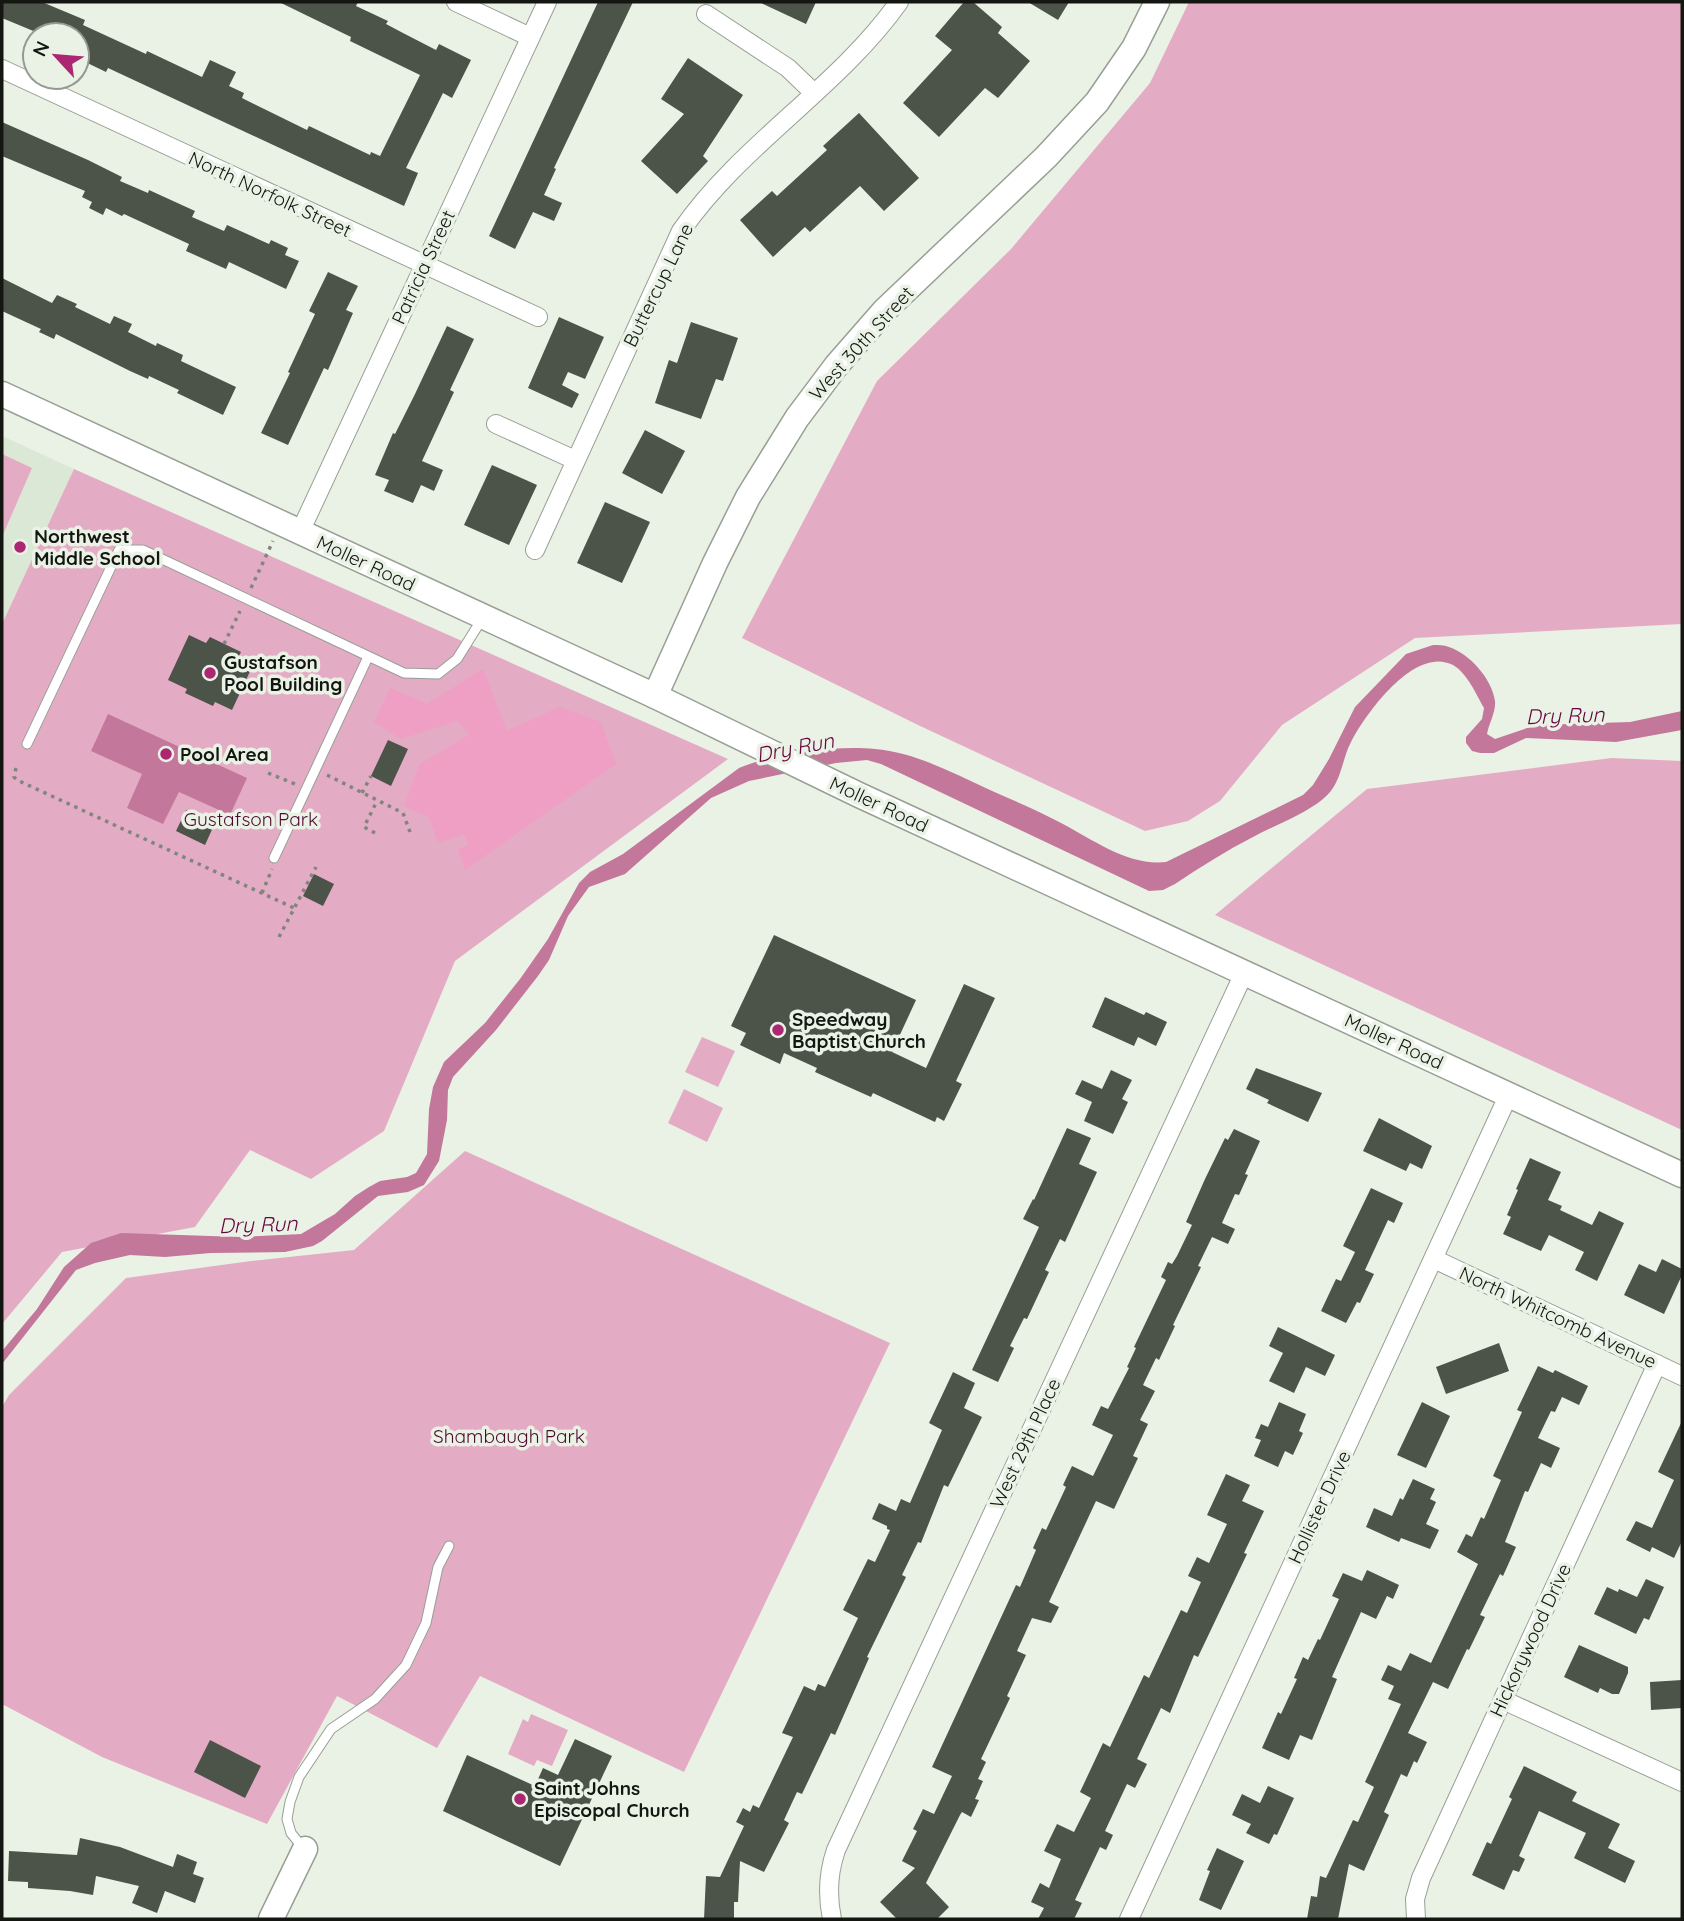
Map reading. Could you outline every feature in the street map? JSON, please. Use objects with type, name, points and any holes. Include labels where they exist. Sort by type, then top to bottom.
[{"type":"street","points":[[456,2],[530,37]]},
{"type":"street","name":"Patricia Street","points":[[291,528],[425,265],[547,2]]},
{"type":"street","name":"Buttercup Lane","points":[[535,550],[681,231],[706,197],[872,37],[899,2]]},
{"type":"street","name":"West 30th Street","points":[[655,696],[748,496],[802,410],[885,310],[1046,157],[1097,102],[1133,48],[1157,2]]},
{"type":"street","points":[[706,14],[788,68],[814,93]]},
{"type":"street","name":"North Norfolk Street","points":[[2,69],[538,317]]},
{"type":"street","name":"Moller Road","points":[[2,394],[655,696],[859,795],[1682,1175]]},
{"type":"street","points":[[496,424],[575,460]]},
{"type":"street","name":"West 29th Place","points":[[832,1919],[828,1877],[835,1850],[1245,971]]},
{"type":"street","name":"Hollister Drive","points":[[1129,1919],[1509,1094]]},
{"type":"street","name":"North Whitcomb Avenue","points":[[1434,1258],[1682,1377]]},
{"type":"street","name":"Hickorywood Drive","points":[[1416,1919],[1415,1899],[1421,1878],[1657,1364]]},
{"type":"street","points":[[1503,1700],[1682,1782]]},
{"type":"street","points":[[271,1919],[304,1849]]},
{"type":"lane","points":[[27,744],[119,550],[143,550],[404,673],[438,674],[457,659],[483,617]]},
{"type":"lane","points":[[274,858],[368,657]]},
{"type":"lane","points":[[304,1849],[291,1833],[288,1819],[290,1802],[299,1777],[331,1729],[374,1699],[406,1665],[426,1623],[438,1567],[449,1546]]},
{"type":"path","points":[[224,644],[246,599],[291,528]]},
{"type":"path","points":[[16,768],[14,777],[17,780],[294,908]]},
{"type":"path","points":[[315,770],[403,813],[410,832]]},
{"type":"path","points":[[268,773],[306,789]]},
{"type":"path","points":[[362,793],[371,776]]},
{"type":"path","points":[[375,833],[364,827],[377,801]]},
{"type":"path","points":[[262,893],[274,858]]},
{"type":"path","points":[[279,937],[316,867]]},
{"type":"shaded area","name":"Northwest Middle School","points":[[2,436],[74,469],[2,624]]},
{"type":"shaded area","name":"Dry Run","points":[[1433,645],[1457,650],[1472,661],[1485,676],[1495,701],[1487,734],[1495,739],[1536,725],[1630,722],[1682,711],[1682,730],[1616,742],[1526,738],[1494,753],[1472,751],[1466,743],[1466,737],[1482,719],[1484,708],[1474,690],[1463,673],[1453,665],[1438,661],[1423,665],[1393,685],[1368,715],[1351,742],[1338,779],[1323,799],[1233,848],[1175,884],[1163,890],[1149,891],[881,764],[867,760],[836,763],[749,781],[711,798],[625,874],[589,887],[568,916],[549,960],[538,976],[496,1030],[453,1077],[448,1090],[447,1120],[439,1161],[424,1185],[408,1192],[378,1196],[313,1246],[285,1252],[165,1257],[130,1255],[76,1270],[2,1364],[2,1351],[37,1309],[64,1267],[91,1243],[121,1233],[240,1237],[301,1234],[335,1214],[355,1196],[380,1181],[416,1173],[427,1154],[433,1087],[444,1062],[485,1023],[520,979],[548,939],[579,883],[590,872],[623,854],[739,768],[806,751],[860,748],[905,754],[1045,815],[1126,856],[1166,862],[1303,795],[1313,785],[1329,759],[1355,707],[1406,654]]},
{"type":"shaded area","points":[[483,669],[507,731],[559,707],[601,722],[616,764],[465,870],[458,850],[468,845],[464,834],[438,843],[429,817],[404,806],[419,765],[470,734],[457,721],[401,739],[374,722],[390,688],[427,704]]},
{"type":"shaded area","points":[[108,714],[247,778],[230,815],[179,792],[163,824],[127,808],[142,774],[91,751]]},
{"type":"green space","points":[[1189,2],[1682,2],[1682,624],[1415,638],[1282,725],[1220,801],[1188,821],[1145,831],[918,725],[742,638],[877,381],[1011,249],[1150,83]]},
{"type":"green space","points":[[2,454],[32,468],[2,537]]},
{"type":"green space","name":"Gustafson Park","points":[[74,469],[728,759],[455,961],[384,1131],[311,1179],[250,1150],[195,1227],[62,1252],[2,1324],[2,624]]},
{"type":"green space","points":[[1612,758],[1682,761],[1682,1130],[1215,915],[1367,789]]},
{"type":"green space","points":[[702,1037],[735,1051],[718,1087],[685,1072]]},
{"type":"green space","points":[[684,1089],[723,1108],[707,1142],[668,1123]]},
{"type":"green space","name":"Shambaugh Park","points":[[465,1151],[890,1343],[684,1772],[480,1676],[437,1748],[337,1696],[267,1824],[102,1757],[2,1704],[2,1407],[9,1395],[126,1278],[354,1250]]},
{"type":"green space","points":[[531,1714],[568,1730],[552,1766],[537,1760],[534,1766],[508,1754],[523,1719],[528,1722]]},
{"type":"building","points":[[2,2],[42,2],[85,20],[21,21],[21,26],[2,18]]},
{"type":"building","points":[[279,2],[358,2],[356,6],[388,21],[386,24],[436,50],[439,44],[471,60],[452,98],[443,93],[406,168],[418,173],[404,206],[108,68],[106,72],[91,65],[91,29],[202,77],[210,60],[236,72],[229,86],[244,93],[242,98],[307,130],[309,126],[370,155],[371,152],[380,156],[420,75]]},
{"type":"building","points":[[598,2],[633,2],[554,168],[556,169],[544,195],[562,203],[554,221],[533,212],[515,249],[489,236]]},
{"type":"building","points":[[759,2],[816,2],[806,24]]},
{"type":"building","points":[[964,2],[973,2],[1002,27],[998,33],[1030,61],[998,98],[985,88],[939,137],[903,103],[952,50],[935,36]]},
{"type":"building","points":[[1028,2],[1069,2],[1058,20]]},
{"type":"building","points":[[688,58],[743,95],[703,156],[708,161],[677,194],[641,161],[684,114],[661,99]]},
{"type":"building","points":[[859,113],[919,178],[884,211],[860,186],[810,232],[805,227],[773,257],[740,220],[772,191],[777,196],[827,150],[823,146]]},
{"type":"building","points":[[2,122],[122,177],[120,181],[148,193],[149,190],[195,211],[192,217],[224,231],[227,225],[269,244],[271,240],[288,248],[285,255],[299,261],[286,289],[229,262],[226,269],[186,251],[189,244],[124,214],[122,216],[106,208],[103,215],[89,208],[92,202],[82,197],[85,191],[2,156]]},
{"type":"building","points":[[328,272],[358,286],[346,310],[353,313],[328,370],[324,368],[288,445],[261,433],[315,314],[309,311]]},
{"type":"building","points":[[2,278],[52,303],[57,295],[110,324],[114,316],[132,324],[128,332],[156,346],[157,343],[183,355],[181,361],[236,387],[223,415],[177,393],[179,390],[149,376],[148,379],[130,371],[56,334],[54,339],[39,332],[41,329],[2,311]]},
{"type":"building","points":[[559,317],[604,337],[585,379],[568,372],[562,385],[579,394],[572,408],[528,388]]},
{"type":"building","points":[[691,322],[738,338],[723,381],[716,379],[701,419],[655,403],[669,360],[677,363]]},
{"type":"building","points":[[447,326],[474,339],[450,390],[454,392],[422,461],[443,470],[434,491],[421,485],[413,503],[384,491],[389,480],[375,475]]},
{"type":"building","points":[[645,430],[685,451],[662,494],[622,473]]},
{"type":"building","points":[[492,465],[537,485],[509,545],[464,525]]},
{"type":"building","points":[[605,502],[650,522],[622,583],[577,563]]},
{"type":"building","name":"Gustafson Pool Building","points":[[189,635],[206,643],[210,637],[241,652],[237,660],[252,667],[232,710],[215,702],[213,706],[185,693],[187,689],[168,680]]},
{"type":"building","points":[[388,740],[408,749],[391,786],[371,776]]},
{"type":"building","points":[[186,810],[215,823],[205,845],[176,831]]},
{"type":"building","points":[[314,874],[334,884],[323,906],[303,896]]},
{"type":"building","name":"Speedway Baptist Church","points":[[774,935],[916,1000],[892,1052],[926,1068],[964,984],[995,998],[956,1081],[962,1084],[944,1121],[937,1117],[935,1122],[873,1093],[871,1097],[815,1072],[817,1068],[784,1053],[780,1064],[740,1045],[746,1033],[731,1026]]},
{"type":"building","points":[[1105,997],[1144,1015],[1146,1012],[1167,1022],[1156,1046],[1138,1037],[1134,1046],[1092,1027]]},
{"type":"building","points":[[1256,1068],[1322,1093],[1308,1122],[1267,1103],[1269,1100],[1246,1089]]},
{"type":"building","points":[[1111,1070],[1132,1080],[1122,1099],[1128,1102],[1113,1134],[1084,1121],[1092,1102],[1075,1094],[1082,1080],[1102,1089]]},
{"type":"building","points":[[1379,1118],[1432,1146],[1422,1169],[1410,1163],[1406,1171],[1363,1151]]},
{"type":"building","points":[[1067,1128],[1091,1138],[1079,1164],[1097,1172],[1065,1242],[1060,1239],[1045,1270],[1049,1272],[1027,1319],[1024,1318],[1010,1346],[1014,1348],[998,1382],[972,1370],[1039,1227],[1023,1219]]},
{"type":"building","points":[[1234,1129],[1260,1141],[1239,1195],[1235,1194],[1222,1223],[1235,1229],[1228,1244],[1212,1237],[1173,1325],[1175,1326],[1159,1360],[1156,1358],[1143,1385],[1155,1391],[1140,1420],[1148,1424],[1133,1456],[1138,1458],[1114,1509],[1096,1501],[1049,1602],[1059,1607],[1051,1623],[1032,1618],[1017,1651],[1026,1655],[1007,1696],[1010,1698],[981,1759],[986,1762],[978,1779],[983,1781],[975,1799],[979,1800],[971,1817],[962,1812],[960,1815],[926,1883],[949,1907],[937,1919],[897,1919],[880,1902],[915,1868],[902,1861],[917,1831],[913,1829],[923,1809],[934,1814],[952,1776],[932,1767],[1016,1585],[1020,1587],[1036,1550],[1033,1548],[1042,1528],[1046,1530],[1066,1487],[1063,1485],[1072,1466],[1093,1476],[1113,1435],[1092,1425],[1101,1406],[1108,1409],[1129,1368],[1127,1367],[1136,1348],[1134,1347],[1166,1280],[1161,1277],[1168,1262],[1172,1264],[1177,1256],[1192,1225],[1186,1222],[1205,1179],[1225,1138],[1228,1140]]},
{"type":"building","points":[[1530,1158],[1561,1172],[1548,1200],[1562,1206],[1560,1210],[1592,1225],[1599,1211],[1624,1223],[1597,1281],[1575,1270],[1584,1252],[1549,1235],[1541,1251],[1503,1234],[1511,1217],[1507,1215],[1518,1190],[1516,1189]]},
{"type":"building","points":[[1371,1188],[1403,1203],[1394,1223],[1388,1220],[1365,1270],[1374,1274],[1360,1303],[1357,1302],[1346,1323],[1321,1311],[1336,1279],[1341,1281],[1355,1252],[1343,1246]]},
{"type":"building","points":[[1662,1259],[1682,1269],[1682,1275],[1664,1314],[1624,1295],[1639,1264],[1656,1272]]},
{"type":"building","points":[[1278,1327],[1335,1355],[1325,1376],[1306,1367],[1294,1393],[1269,1381],[1283,1353],[1269,1346]]},
{"type":"building","points":[[1499,1343],[1509,1371],[1446,1394],[1436,1367]]},
{"type":"building","points":[[1538,1366],[1553,1373],[1555,1370],[1588,1386],[1579,1405],[1562,1397],[1555,1412],[1551,1411],[1538,1438],[1560,1448],[1551,1468],[1541,1463],[1528,1492],[1525,1491],[1505,1542],[1516,1547],[1480,1615],[1485,1617],[1469,1650],[1467,1649],[1448,1689],[1433,1682],[1408,1733],[1427,1742],[1407,1777],[1401,1774],[1384,1812],[1389,1815],[1364,1871],[1349,1864],[1338,1919],[1307,1919],[1311,1896],[1317,1897],[1320,1876],[1326,1878],[1353,1820],[1358,1822],[1374,1787],[1365,1782],[1401,1704],[1388,1699],[1394,1686],[1381,1680],[1388,1665],[1401,1671],[1410,1653],[1431,1663],[1478,1564],[1457,1552],[1466,1534],[1472,1537],[1481,1517],[1484,1519],[1501,1480],[1493,1476],[1522,1412],[1517,1410]]},
{"type":"building","points":[[953,1372],[975,1383],[964,1408],[982,1417],[948,1487],[944,1485],[921,1543],[918,1542],[902,1575],[906,1577],[867,1657],[869,1658],[835,1735],[831,1733],[802,1794],[797,1792],[784,1820],[789,1823],[764,1872],[740,1861],[738,1902],[734,1902],[734,1919],[704,1919],[706,1876],[720,1877],[744,1826],[736,1822],[743,1808],[750,1812],[753,1805],[759,1808],[793,1737],[782,1733],[804,1686],[815,1691],[818,1684],[825,1687],[858,1618],[843,1610],[868,1559],[875,1562],[890,1530],[872,1519],[879,1503],[896,1511],[901,1499],[910,1503],[942,1430],[929,1423]]},
{"type":"building","points":[[1279,1402],[1306,1414],[1299,1431],[1303,1433],[1293,1455],[1285,1451],[1278,1467],[1254,1456],[1261,1440],[1255,1438],[1261,1424],[1268,1427]]},
{"type":"building","points":[[1422,1402],[1450,1416],[1426,1468],[1397,1455]]},
{"type":"building","points":[[1682,1421],[1682,1541],[1674,1558],[1652,1547],[1650,1552],[1626,1540],[1636,1521],[1652,1528],[1674,1480],[1658,1472]]},
{"type":"building","points":[[1226,1474],[1250,1485],[1242,1501],[1264,1511],[1244,1553],[1247,1554],[1198,1657],[1194,1655],[1170,1713],[1161,1708],[1137,1759],[1147,1764],[1135,1788],[1127,1784],[1105,1831],[1113,1835],[1106,1850],[1100,1847],[1075,1900],[1082,1903],[1074,1919],[1038,1919],[1044,1908],[1031,1902],[1040,1883],[1049,1888],[1061,1859],[1044,1851],[1057,1824],[1074,1832],[1091,1798],[1080,1792],[1103,1743],[1110,1747],[1144,1675],[1149,1678],[1181,1610],[1187,1613],[1201,1582],[1188,1576],[1197,1557],[1209,1563],[1227,1524],[1207,1515]]},
{"type":"building","points":[[1413,1479],[1435,1489],[1430,1499],[1436,1502],[1426,1524],[1439,1530],[1430,1549],[1401,1538],[1399,1542],[1366,1527],[1374,1508],[1392,1516]]},
{"type":"building","points":[[1367,1570],[1399,1585],[1393,1599],[1387,1596],[1376,1619],[1361,1612],[1332,1677],[1337,1679],[1312,1740],[1300,1735],[1289,1760],[1262,1748],[1297,1679],[1294,1678],[1303,1657],[1308,1660],[1339,1599],[1332,1596],[1343,1573],[1362,1581]]},
{"type":"building","points":[[1646,1579],[1664,1587],[1649,1620],[1644,1618],[1636,1634],[1594,1614],[1607,1587],[1637,1597]]},
{"type":"building","points":[[1579,1645],[1628,1667],[1619,1694],[1612,1694],[1600,1688],[1598,1693],[1564,1677]]},
{"type":"building","points":[[1682,1680],[1682,1708],[1651,1710],[1650,1682]]},
{"type":"building","name":"Saint Johns Episcopal Church","points":[[575,1739],[612,1756],[560,1866],[443,1811],[467,1755],[535,1786],[543,1768],[558,1775]]},
{"type":"building","points":[[210,1740],[261,1766],[245,1798],[194,1772]]},
{"type":"building","points":[[1524,1766],[1577,1792],[1572,1801],[1620,1824],[1608,1848],[1635,1861],[1625,1883],[1574,1858],[1586,1833],[1539,1811],[1519,1856],[1525,1859],[1519,1872],[1513,1870],[1504,1890],[1472,1875],[1487,1842],[1491,1844]]},
{"type":"building","points":[[1268,1786],[1294,1798],[1277,1835],[1274,1834],[1269,1844],[1246,1833],[1251,1824],[1232,1815],[1242,1794],[1260,1803]]},
{"type":"building","points":[[80,1838],[120,1847],[173,1867],[177,1854],[197,1862],[193,1874],[204,1878],[195,1903],[165,1891],[157,1913],[132,1903],[139,1886],[96,1876],[93,1895],[28,1888],[28,1882],[8,1881],[9,1851],[77,1855]]},
{"type":"building","points":[[1217,1848],[1244,1861],[1221,1910],[1199,1900],[1210,1871],[1207,1870]]},
{"type":"place","name":"Northwest Middle School","points":[[20,547]]},
{"type":"place","name":"Gustafson Pool Building","points":[[210,673]]},
{"type":"place","name":"Pool Area","points":[[166,754]]},
{"type":"place","name":"Speedway Baptist Church","points":[[778,1030]]},
{"type":"place","name":"Saint Johns Episcopal Church","points":[[520,1799]]}]
